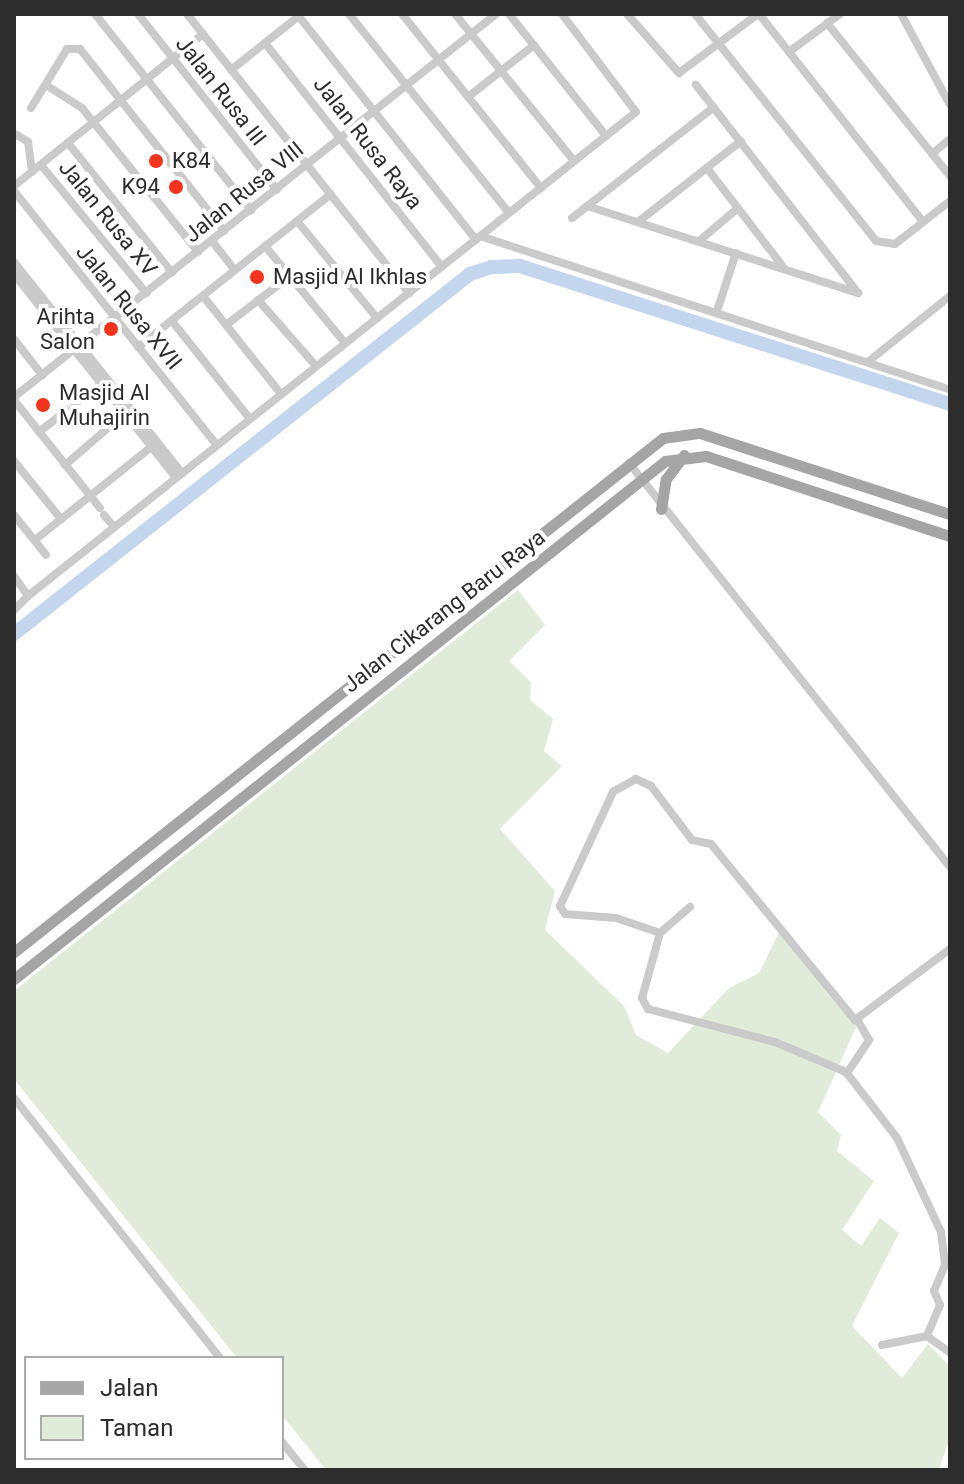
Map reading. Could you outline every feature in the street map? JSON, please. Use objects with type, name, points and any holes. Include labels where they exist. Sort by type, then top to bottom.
[{"type":"main road","name":"Jalan Cikarang Baru Raya","points":[[14,952],[663,438],[700,433],[950,514]]},
{"type":"main road","name":"Jalan Cikarang Baru Raya","points":[[14,979],[642,480],[684,455]]},
{"type":"main road","points":[[661,509],[666,479],[684,455],[950,536]]},
{"type":"main road","points":[[140,851],[154,866]]},
{"type":"street","points":[[95,14],[251,210]]},
{"type":"street","name":"Jalan Rusa III","points":[[138,14],[277,190]]},
{"type":"street","points":[[187,14],[409,293]]},
{"type":"street","points":[[349,14],[509,213]]},
{"type":"street","points":[[402,14],[541,188]]},
{"type":"street","points":[[455,14],[574,161]]},
{"type":"street","name":"Jalan Rusa VIII","points":[[14,399],[496,14]]},
{"type":"street","points":[[509,14],[606,136]]},
{"type":"street","points":[[14,610],[638,108],[562,14]]},
{"type":"street","points":[[627,14],[676,73],[758,14],[923,222]]},
{"type":"street","points":[[695,14],[876,241],[895,244],[950,201]]},
{"type":"street","points":[[789,52],[840,14]]},
{"type":"street","points":[[901,14],[950,105]]},
{"type":"street","points":[[231,70],[298,15],[478,238],[504,243],[717,311],[950,390]]},
{"type":"street","points":[[827,23],[950,176]]},
{"type":"street","points":[[14,189],[203,34]]},
{"type":"street","name":"Jalan Rusa Raya","points":[[265,43],[442,267]]},
{"type":"street","points":[[468,97],[534,45]]},
{"type":"street","points":[[31,108],[67,49],[76,47],[224,231]]},
{"type":"street","points":[[46,85],[94,122],[198,252]]},
{"type":"street","points":[[587,206],[858,291],[696,85]]},
{"type":"street","points":[[572,218],[714,107]]},
{"type":"street","points":[[17,135],[28,142],[32,172]]},
{"type":"street","points":[[932,154],[950,139]]},
{"type":"street","points":[[638,222],[741,141]]},
{"type":"street","points":[[68,143],[172,273]]},
{"type":"street","name":"Jalan Rusa XV","points":[[41,165],[146,293]]},
{"type":"street","points":[[707,168],[784,268]]},
{"type":"street","name":"Jalan Rusa XVII","points":[[14,189],[217,445]]},
{"type":"street","points":[[138,347],[331,194]]},
{"type":"street","points":[[699,241],[738,208]]},
{"type":"street","points":[[297,221],[377,318]]},
{"type":"street","points":[[495,224],[504,243]]},
{"type":"street","points":[[212,241],[235,270]]},
{"type":"street","points":[[265,246],[345,343]]},
{"type":"street","points":[[717,311],[736,253]]},
{"type":"street","points":[[14,262],[179,476]]},
{"type":"street","points":[[14,274],[79,346],[102,383],[151,447],[179,476]]},
{"type":"street","points":[[226,325],[290,276]]},
{"type":"street","points":[[203,296],[281,394]]},
{"type":"street","points":[[869,361],[950,296]]},
{"type":"street","points":[[258,300],[316,366]]},
{"type":"street","points":[[172,321],[250,419]]},
{"type":"street","points":[[14,339],[42,375]]},
{"type":"street","points":[[39,432],[102,383]]},
{"type":"street","points":[[14,399],[114,527]]},
{"type":"street","points":[[65,465],[125,413]]},
{"type":"street","points":[[35,540],[151,447]]},
{"type":"street","points":[[14,461],[61,519]]},
{"type":"street","points":[[629,463],[661,509],[950,867]]},
{"type":"street","points":[[14,515],[46,555]]},
{"type":"street","points":[[14,576],[28,596]]},
{"type":"street","points":[[660,933],[560,909],[613,792],[629,779],[651,786],[692,840],[711,844],[858,1021],[869,1040],[847,1073]]},
{"type":"street","points":[[690,907],[660,933],[644,1007],[775,1042],[847,1073],[897,1138],[941,1232],[945,1265],[934,1291],[940,1305],[927,1336]]},
{"type":"street","points":[[858,1021],[950,949]]},
{"type":"street","points":[[14,1098],[218,1356]]},
{"type":"street","points":[[882,1345],[927,1336],[950,1353]]},
{"type":"street","points":[[284,1444],[305,1470]]},
{"type":"green space","points":[[518,590],[545,625],[509,661],[531,682],[530,700],[553,719],[544,751],[562,766],[500,829],[555,891],[545,930],[624,1006],[636,1035],[668,1053],[729,988],[759,973],[781,928],[857,1025],[818,1112],[841,1135],[837,1151],[874,1181],[842,1230],[861,1246],[880,1218],[899,1233],[852,1326],[902,1378],[928,1344],[950,1367],[950,1437],[939,1470],[326,1470],[284,1418],[284,1356],[235,1356],[14,1079],[14,991]]},
{"type":"waterway","points":[[14,634],[470,274],[492,267],[520,266],[950,404]]},
{"type":"place","name":"K84","points":[[156,161]]},
{"type":"place","name":"K94","points":[[176,187]]},
{"type":"place","name":"Masjid Al Ikhlas","points":[[257,277]]},
{"type":"place","name":"Arihta Salon","points":[[111,329]]},
{"type":"place","name":"Masjid Al Muhajirin","points":[[43,405]]}]
